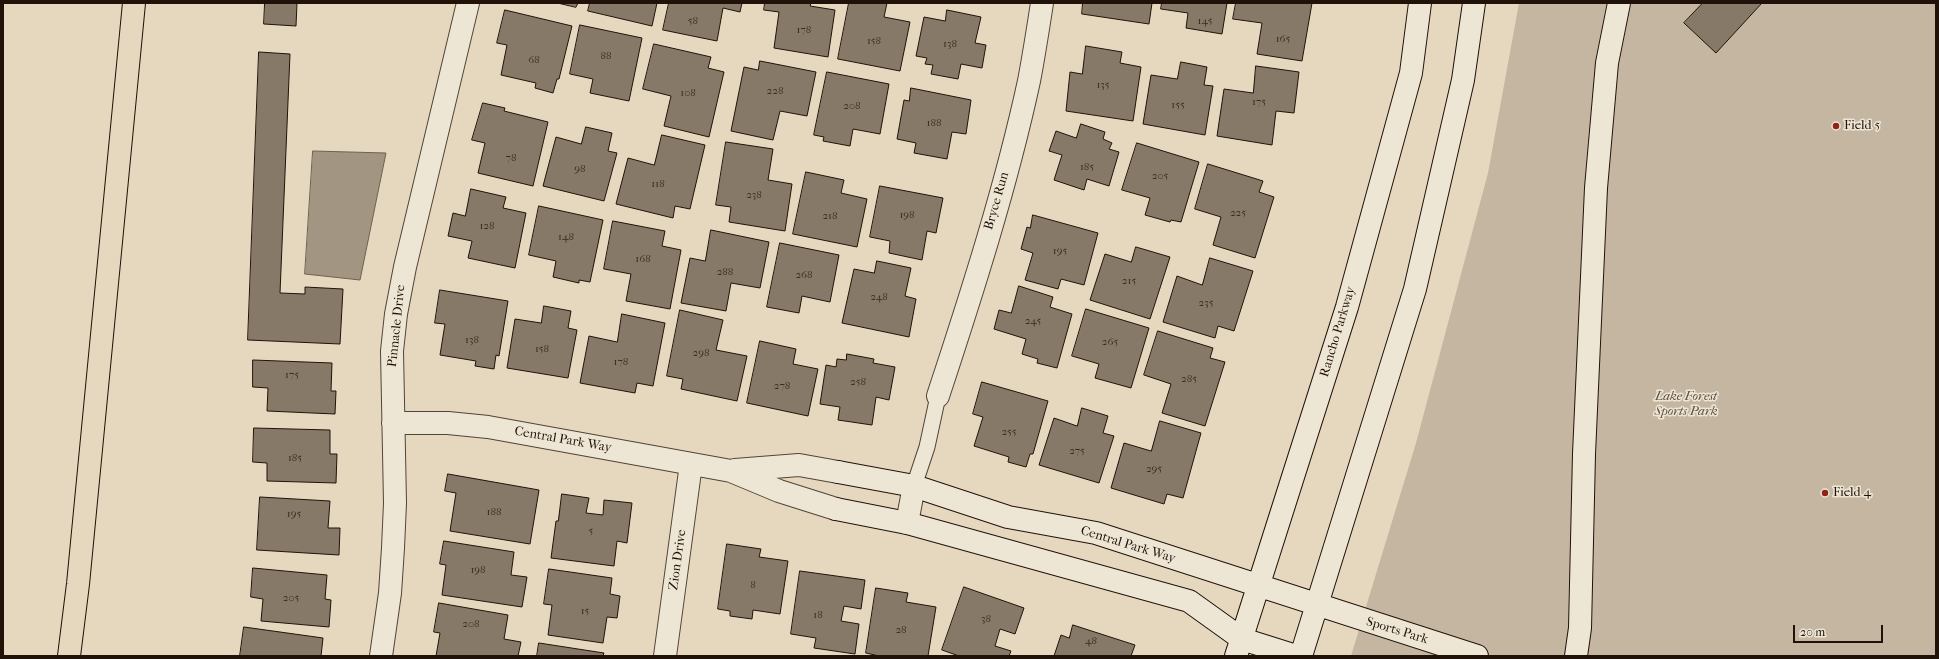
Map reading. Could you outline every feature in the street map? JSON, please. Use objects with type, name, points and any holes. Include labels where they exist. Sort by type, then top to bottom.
[{"type":"highway","points":[[69,656],[78,584],[134,3]]},
{"type":"street","name":"Pinnacle Drive","points":[[381,656],[390,593],[394,548],[395,495],[392,351],[396,314],[405,267],[468,3]]},
{"type":"street","name":"Bryce Run","points":[[938,396],[1016,135],[1029,80],[1042,3]]},
{"type":"street","name":"Rancho Parkway","points":[[1239,648],[1347,307],[1411,73],[1420,3]]},
{"type":"street","points":[[1301,656],[1415,289],[1463,80],[1474,3]]},
{"type":"street","points":[[1576,656],[1580,628],[1584,454],[1596,188],[1608,63],[1619,3]]},
{"type":"street","name":"Central Park Way","points":[[393,423],[448,422],[488,427],[731,471],[779,491],[836,509],[907,523],[1189,601],[1239,648],[1296,656]]},
{"type":"street","name":"Zion Drive","points":[[665,656],[691,464]]},
{"type":"street","name":"Central Park Way","points":[[731,471],[799,465],[914,486],[1008,517],[1096,533],[1317,606]]},
{"type":"street","points":[[907,523],[914,486]]},
{"type":"street","name":"Sports Park","points":[[1317,606],[1477,656]]},
{"type":"lane","points":[[914,486],[927,447],[938,396]]},
{"type":"green space","name":"Lake Forest Sports Park","points":[[1519,3],[1936,3],[1936,656],[1351,656],[1416,443],[1488,173]]},
{"type":"shaded area","points":[[313,151],[386,153],[360,280],[305,274]]},
{"type":"building","points":[[265,3],[297,3],[296,26],[264,24]]},
{"type":"building","points":[[558,3],[578,3],[576,7]]},
{"type":"building","points":[[590,3],[657,3],[652,26],[588,11]]},
{"type":"building","points":[[669,3],[742,3],[740,12],[723,8],[717,41],[663,30]]},
{"type":"building","points":[[765,3],[811,3],[810,6],[835,10],[828,57],[774,48],[779,12],[764,10]]},
{"type":"building","points":[[849,3],[887,3],[884,17],[910,22],[900,71],[838,59]]},
{"type":"building","points":[[1083,3],[1152,3],[1149,24],[1082,14]]},
{"type":"building","points":[[1162,3],[1227,3],[1222,34],[1186,28],[1188,13],[1161,9]]},
{"type":"building","points":[[1236,3],[1312,3],[1302,61],[1257,54],[1262,23],[1233,19]]},
{"type":"building","points":[[1703,3],[1762,3],[1716,53],[1684,23]]},
{"type":"building","points":[[505,10],[572,26],[559,79],[557,79],[553,93],[535,88],[536,83],[501,75],[507,45],[497,43]]},
{"type":"building","points":[[947,10],[981,17],[975,43],[986,45],[982,68],[961,64],[958,79],[931,74],[933,65],[925,64],[927,58],[916,56],[924,17],[945,21]]},
{"type":"building","points":[[580,25],[642,38],[629,101],[590,93],[593,79],[570,74]]},
{"type":"building","points":[[654,44],[711,57],[708,68],[724,72],[709,137],[664,126],[671,96],[643,89]]},
{"type":"building","points":[[1086,46],[1122,52],[1120,63],[1141,67],[1133,121],[1066,111],[1070,72],[1082,74]]},
{"type":"building","points":[[259,52],[290,54],[280,293],[305,294],[305,287],[343,289],[340,344],[248,340]]},
{"type":"building","points":[[760,61],[816,72],[807,116],[780,111],[773,140],[731,131],[744,67],[758,70]]},
{"type":"building","points":[[1181,62],[1207,67],[1204,85],[1213,86],[1205,135],[1143,124],[1151,75],[1177,79]]},
{"type":"building","points":[[1256,66],[1299,72],[1294,113],[1276,111],[1272,145],[1217,136],[1224,89],[1253,93]]},
{"type":"building","points":[[827,72],[889,84],[880,134],[853,129],[850,146],[823,141],[824,137],[814,135]]},
{"type":"building","points":[[911,88],[971,100],[966,134],[952,132],[947,159],[914,153],[916,143],[897,139],[904,100],[909,101]]},
{"type":"building","points":[[483,103],[505,108],[504,111],[548,122],[533,186],[478,173],[485,143],[472,140]]},
{"type":"building","points":[[1081,124],[1105,132],[1103,139],[1112,143],[1109,149],[1119,152],[1109,186],[1087,179],[1084,190],[1054,180],[1062,155],[1049,151],[1056,131],[1076,138]]},
{"type":"building","points":[[586,127],[612,133],[608,151],[617,153],[604,201],[543,186],[556,137],[581,144]]},
{"type":"building","points":[[662,135],[705,145],[690,209],[675,206],[673,218],[616,204],[628,158],[654,165]]},
{"type":"building","points":[[726,142],[773,149],[768,180],[792,184],[785,231],[729,222],[731,207],[716,205]]},
{"type":"building","points":[[1137,143],[1199,162],[1181,222],[1171,220],[1170,222],[1145,215],[1150,198],[1122,190]]},
{"type":"building","points":[[1208,164],[1263,181],[1259,192],[1274,197],[1255,258],[1213,245],[1221,217],[1195,209]]},
{"type":"building","points":[[806,172],[844,180],[841,193],[867,199],[857,247],[793,234]]},
{"type":"building","points":[[880,186],[943,198],[936,233],[927,231],[922,260],[889,253],[890,241],[870,237]]},
{"type":"building","points":[[471,189],[506,197],[503,208],[526,213],[515,268],[468,258],[472,241],[448,236],[453,213],[465,216]]},
{"type":"building","points":[[539,206],[603,220],[590,282],[579,280],[579,283],[553,277],[556,261],[529,255]]},
{"type":"building","points":[[1033,215],[1098,233],[1084,285],[1061,279],[1058,289],[1025,280],[1033,253],[1021,249],[1027,227],[1030,228]]},
{"type":"building","points":[[613,221],[665,231],[662,246],[681,250],[670,309],[626,301],[631,274],[604,269]]},
{"type":"building","points":[[711,230],[769,242],[760,288],[731,283],[726,311],[681,303],[690,258],[705,261]]},
{"type":"building","points":[[780,243],[839,255],[830,302],[802,296],[799,313],[767,307]]},
{"type":"building","points":[[1136,247],[1170,257],[1150,319],[1090,300],[1105,254],[1131,262]]},
{"type":"building","points":[[1210,258],[1253,271],[1234,331],[1218,326],[1215,338],[1163,322],[1177,276],[1202,285]]},
{"type":"building","points":[[877,261],[911,268],[905,296],[916,299],[909,337],[842,323],[854,269],[874,273]]},
{"type":"building","points":[[1019,286],[1053,297],[1050,307],[1072,314],[1057,368],[1037,363],[1038,359],[1022,354],[1026,339],[994,329],[999,310],[1011,313]]},
{"type":"building","points":[[440,290],[508,301],[499,356],[496,355],[494,369],[475,366],[476,361],[440,355],[445,324],[435,323]]},
{"type":"building","points":[[544,306],[571,311],[568,328],[577,330],[568,378],[507,368],[515,319],[541,323]]},
{"type":"building","points":[[1086,309],[1149,328],[1131,388],[1095,378],[1099,364],[1072,356]]},
{"type":"building","points":[[680,310],[723,320],[716,350],[747,356],[737,401],[681,389],[683,379],[667,376]]},
{"type":"building","points":[[622,314],[665,323],[653,386],[637,383],[635,393],[580,383],[589,336],[617,342]]},
{"type":"building","points":[[1158,331],[1213,348],[1210,358],[1225,362],[1205,426],[1162,413],[1171,384],[1144,375]]},
{"type":"building","points":[[760,341],[796,349],[793,364],[818,369],[808,416],[747,403]]},
{"type":"building","points":[[847,354],[874,359],[873,363],[895,367],[889,400],[876,397],[872,425],[838,420],[840,407],[820,404],[826,365],[836,367],[837,359],[846,360]]},
{"type":"building","points":[[253,360],[332,363],[331,391],[336,391],[335,414],[267,411],[268,388],[253,387]]},
{"type":"building","points":[[982,382],[1048,401],[1033,454],[1030,454],[1026,467],[1008,462],[1009,457],[974,446],[983,417],[973,414]]},
{"type":"building","points":[[1082,408],[1108,416],[1103,433],[1114,436],[1099,483],[1039,465],[1054,418],[1077,426]]},
{"type":"building","points":[[1160,421],[1201,433],[1183,498],[1167,494],[1164,504],[1111,488],[1124,443],[1151,451]]},
{"type":"building","points":[[254,428],[330,430],[330,454],[337,454],[336,483],[267,481],[267,463],[253,462]]},
{"type":"building","points":[[448,474],[539,490],[530,544],[450,531],[456,493],[445,491]]},
{"type":"building","points":[[562,494],[589,498],[586,513],[603,515],[604,500],[632,503],[627,543],[617,541],[614,566],[551,558],[556,521],[558,521]]},
{"type":"building","points":[[260,497],[330,501],[328,528],[340,528],[339,555],[257,550]]},
{"type":"building","points":[[444,541],[514,552],[511,575],[527,577],[522,607],[442,595],[446,565],[440,564]]},
{"type":"building","points":[[727,544],[761,549],[759,557],[788,561],[780,614],[753,610],[752,619],[730,616],[730,611],[718,609]]},
{"type":"building","points":[[253,568],[327,575],[325,599],[331,600],[329,627],[261,621],[263,599],[251,597]]},
{"type":"building","points":[[549,569],[612,578],[610,594],[620,596],[617,618],[607,617],[603,643],[548,635],[552,605],[544,604]]},
{"type":"building","points":[[800,571],[865,580],[861,609],[844,606],[841,621],[859,624],[855,654],[814,648],[816,638],[791,634]]},
{"type":"building","points":[[964,587],[1024,608],[1015,634],[1000,629],[995,646],[1011,651],[1009,656],[959,656],[942,650]]},
{"type":"building","points":[[876,588],[908,593],[906,602],[936,607],[928,656],[879,656],[866,653]]},
{"type":"building","points":[[439,603],[508,615],[504,639],[521,642],[518,656],[436,656],[440,633],[434,632]]},
{"type":"building","points":[[1073,625],[1135,645],[1131,656],[1054,656],[1061,635],[1069,638]]},
{"type":"building","points":[[244,627],[323,638],[321,656],[240,656]]},
{"type":"building","points":[[539,643],[604,653],[603,656],[537,656]]},
{"type":"place","name":"Field 5","points":[[1836,126]]},
{"type":"place","name":"Field 4","points":[[1825,493]]}]
